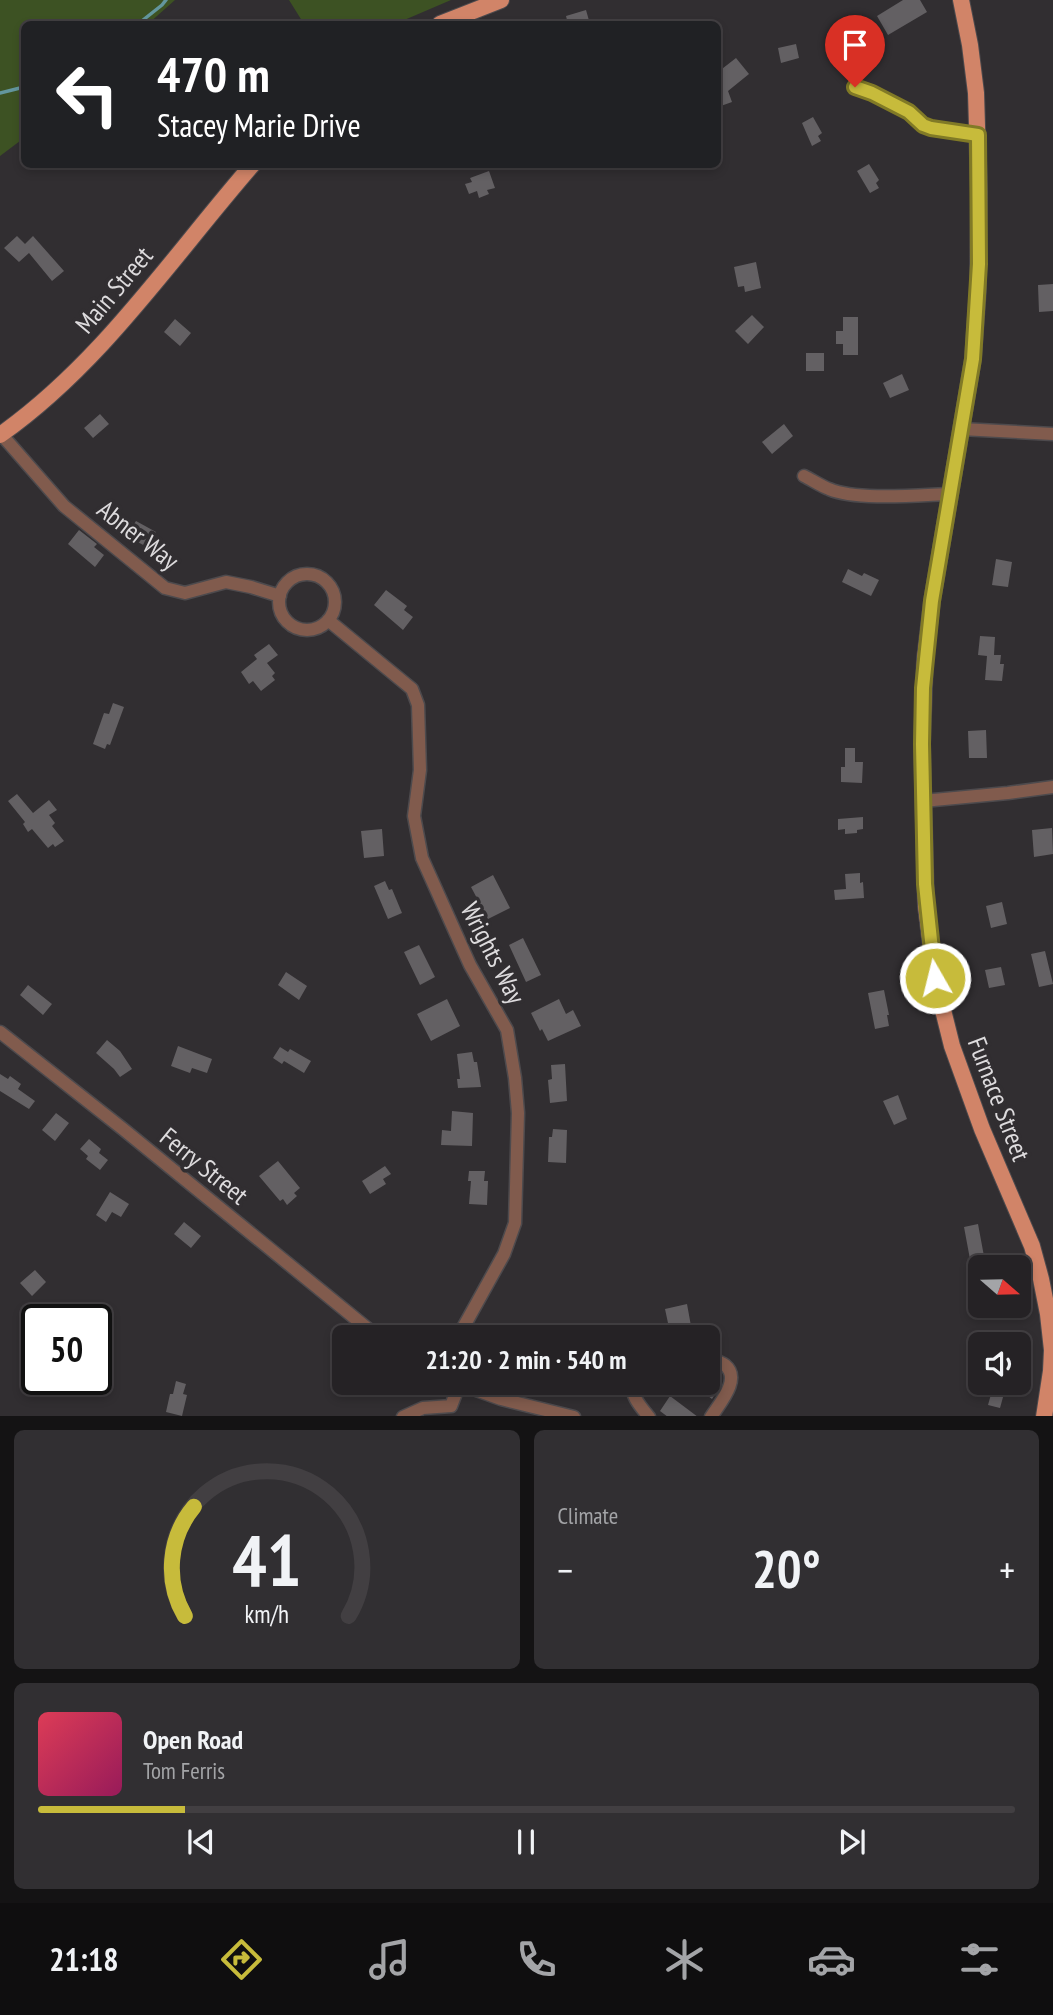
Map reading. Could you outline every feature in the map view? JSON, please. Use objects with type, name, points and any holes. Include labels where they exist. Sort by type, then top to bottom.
[{"type":"main road","points":[[448,21],[501,0]]},
{"type":"main road","name":"Furnace Street","points":[[961,0],[973,69],[978,135],[976,319],[973,359],[932,601],[925,659],[922,735],[927,918],[942,1013],[958,1068],[1032,1246],[1045,1296],[1053,1350],[1044,1416]]},
{"type":"main road","name":"Main Street","points":[[0,434],[40,404],[97,350],[250,168]]},
{"type":"street","points":[[855,87],[909,112],[923,125],[978,135]]},
{"type":"street","points":[[961,429],[1053,434]]},
{"type":"street","name":"Abner Way","points":[[0,434],[64,506],[165,588],[185,593],[226,582],[280,596]]},
{"type":"street","points":[[804,476],[844,494],[951,494]]},
{"type":"street","points":[[306,574],[320,577],[330,586],[335,600],[328,620],[316,628],[295,626],[284,617],[279,603],[282,589],[292,578],[306,574]]},
{"type":"street","name":"Wrights Way","points":[[328,620],[412,689],[418,705],[419,770],[414,816],[422,858],[470,965],[507,1030],[518,1113],[515,1223],[504,1254],[465,1325]]},
{"type":"street","points":[[923,801],[1053,787]]},
{"type":"street","name":"Ferry Street","points":[[0,1032],[363,1325]]},
{"type":"street","points":[[711,1416],[732,1380],[729,1370],[720,1362]]},
{"type":"street","points":[[403,1416],[423,1408],[451,1406],[454,1395]]},
{"type":"street","points":[[488,1395],[575,1416]]},
{"type":"street","points":[[634,1395],[649,1416]]},
{"type":"green space","points":[[0,0],[175,0],[151,21],[21,21],[21,140],[0,156]]},
{"type":"green space","points":[[289,0],[451,0],[402,21],[302,21]]},
{"type":"building","points":[[903,0],[920,0],[927,12],[888,35],[877,16]]},
{"type":"building","points":[[586,10],[589,21],[567,21],[566,16]]},
{"type":"building","points":[[796,44],[799,58],[781,63],[778,48]]},
{"type":"building","points":[[736,58],[749,74],[728,91],[732,102],[721,106],[721,70]]},
{"type":"building","points":[[813,117],[822,133],[818,136],[821,141],[812,146],[802,123]]},
{"type":"building","points":[[869,164],[879,180],[876,183],[879,188],[870,193],[857,171]]},
{"type":"building","points":[[489,171],[495,188],[487,190],[489,194],[479,198],[477,191],[469,194],[465,184],[472,182],[470,178]]},
{"type":"building","points":[[17,236],[25,244],[33,236],[64,271],[52,281],[29,253],[19,262],[4,248]]},
{"type":"building","points":[[756,262],[761,288],[745,292],[744,286],[738,287],[734,267]]},
{"type":"building","points":[[1053,284],[1053,311],[1039,312],[1038,285]]},
{"type":"building","points":[[752,315],[764,327],[748,344],[735,331]]},
{"type":"building","points":[[843,317],[858,317],[858,355],[843,355],[843,344],[836,344],[836,331],[843,331]]},
{"type":"building","points":[[175,319],[191,333],[180,346],[164,332]]},
{"type":"building","points":[[806,353],[824,353],[824,371],[806,371]]},
{"type":"building","points":[[902,374],[909,390],[890,398],[883,383]]},
{"type":"building","points":[[100,414],[109,424],[93,438],[84,428]]},
{"type":"building","points":[[784,424],[793,436],[772,454],[762,442]]},
{"type":"building","points":[[125,518],[156,532],[147,547],[117,531]]},
{"type":"building","points":[[79,530],[97,544],[94,547],[104,555],[95,567],[68,544]]},
{"type":"building","points":[[996,559],[1012,562],[1008,587],[992,585]]},
{"type":"building","points":[[848,569],[879,580],[871,596],[842,582]]},
{"type":"building","points":[[386,590],[407,606],[404,610],[413,617],[403,630],[374,605]]},
{"type":"building","points":[[980,636],[995,637],[994,655],[1001,655],[1000,664],[1004,664],[1002,681],[985,680],[987,656],[978,655]]},
{"type":"building","points":[[269,644],[278,655],[267,663],[275,673],[272,676],[275,680],[261,691],[253,681],[249,684],[241,672],[257,659],[254,655]]},
{"type":"building","points":[[113,703],[124,707],[110,745],[107,744],[105,749],[93,744],[104,713],[109,714]]},
{"type":"building","points":[[986,730],[987,758],[969,758],[968,731]]},
{"type":"building","points":[[845,748],[855,748],[855,762],[863,762],[862,783],[841,782],[841,767],[845,767]]},
{"type":"building","points":[[17,794],[33,813],[49,800],[57,810],[49,815],[55,823],[52,826],[64,841],[48,848],[32,829],[28,832],[23,824],[25,822],[8,801]]},
{"type":"building","points":[[863,817],[863,829],[857,830],[857,833],[845,834],[845,829],[838,830],[838,819]]},
{"type":"building","points":[[1052,828],[1053,854],[1034,857],[1032,830]]},
{"type":"building","points":[[382,829],[384,856],[364,858],[361,831]]},
{"type":"building","points":[[860,873],[864,898],[835,900],[834,890],[846,889],[845,874]]},
{"type":"building","points":[[493,875],[510,908],[488,919],[471,887]]},
{"type":"building","points":[[385,881],[389,890],[392,889],[402,913],[388,919],[374,886]]},
{"type":"building","points":[[1002,902],[1007,924],[991,928],[986,906]]},
{"type":"building","points":[[523,938],[541,975],[526,982],[509,945]]},
{"type":"building","points":[[419,945],[435,977],[420,985],[404,952]]},
{"type":"building","points":[[1045,951],[1053,984],[1039,987],[1031,954]]},
{"type":"building","points":[[1001,967],[1005,985],[989,988],[985,970]]},
{"type":"building","points":[[286,972],[307,986],[299,1000],[278,985]]},
{"type":"building","points":[[28,985],[52,1004],[43,1015],[20,995]]},
{"type":"building","points":[[884,990],[889,1026],[875,1029],[868,993]]},
{"type":"building","points":[[447,999],[460,1026],[431,1041],[417,1014]]},
{"type":"building","points":[[559,999],[566,1014],[573,1010],[581,1026],[548,1041],[531,1013]]},
{"type":"building","points":[[107,1040],[120,1051],[132,1069],[120,1077],[96,1053]]},
{"type":"building","points":[[178,1046],[212,1059],[207,1073],[192,1068],[190,1073],[171,1066]]},
{"type":"building","points":[[280,1047],[288,1052],[290,1049],[311,1061],[304,1073],[273,1058]]},
{"type":"building","points":[[472,1052],[474,1062],[477,1062],[481,1087],[458,1088],[457,1079],[460,1079],[457,1054]]},
{"type":"building","points":[[565,1064],[567,1101],[550,1103],[548,1080],[552,1079],[551,1065]]},
{"type":"building","points":[[0,1074],[8,1079],[10,1076],[21,1084],[18,1089],[35,1101],[29,1109],[0,1091]]},
{"type":"building","points":[[898,1095],[907,1119],[894,1125],[883,1101]]},
{"type":"building","points":[[452,1111],[473,1113],[472,1146],[441,1145],[442,1130],[451,1131]]},
{"type":"building","points":[[56,1113],[69,1123],[55,1141],[42,1130]]},
{"type":"building","points":[[553,1129],[567,1130],[566,1163],[548,1162],[549,1137],[552,1137]]},
{"type":"building","points":[[89,1139],[101,1149],[99,1153],[108,1160],[100,1170],[86,1159],[88,1156],[80,1149]]},
{"type":"building","points":[[278,1161],[300,1188],[294,1193],[297,1196],[287,1205],[283,1199],[280,1201],[259,1176]]},
{"type":"building","points":[[385,1166],[391,1174],[383,1179],[386,1184],[370,1194],[362,1181]]},
{"type":"building","points":[[469,1171],[485,1171],[484,1181],[488,1181],[487,1205],[469,1204]]},
{"type":"building","points":[[110,1192],[129,1204],[121,1217],[112,1212],[106,1222],[96,1215]]},
{"type":"building","points":[[184,1222],[201,1236],[191,1248],[174,1234]]},
{"type":"building","points":[[978,1224],[984,1255],[969,1255],[964,1227]]},
{"type":"building","points":[[35,1270],[46,1282],[32,1296],[20,1283]]},
{"type":"building","points":[[687,1304],[691,1325],[668,1325],[665,1309]]},
{"type":"building","points":[[176,1381],[186,1384],[183,1394],[187,1395],[182,1416],[166,1412]]},
{"type":"building","points":[[620,1395],[620,1397],[597,1396]]},
{"type":"building","points":[[991,1395],[1004,1395],[1000,1408],[988,1405]]},
{"type":"building","points":[[670,1396],[697,1416],[667,1416],[660,1411]]},
{"type":"waterway","points":[[142,21],[166,0]]},
{"type":"waterway","points":[[0,93],[21,88]]},
{"type":"route","points":[[855,87],[909,112],[923,125],[978,135],[979,264],[973,359],[927,631],[923,688],[923,841],[928,929],[935,978]]}]
